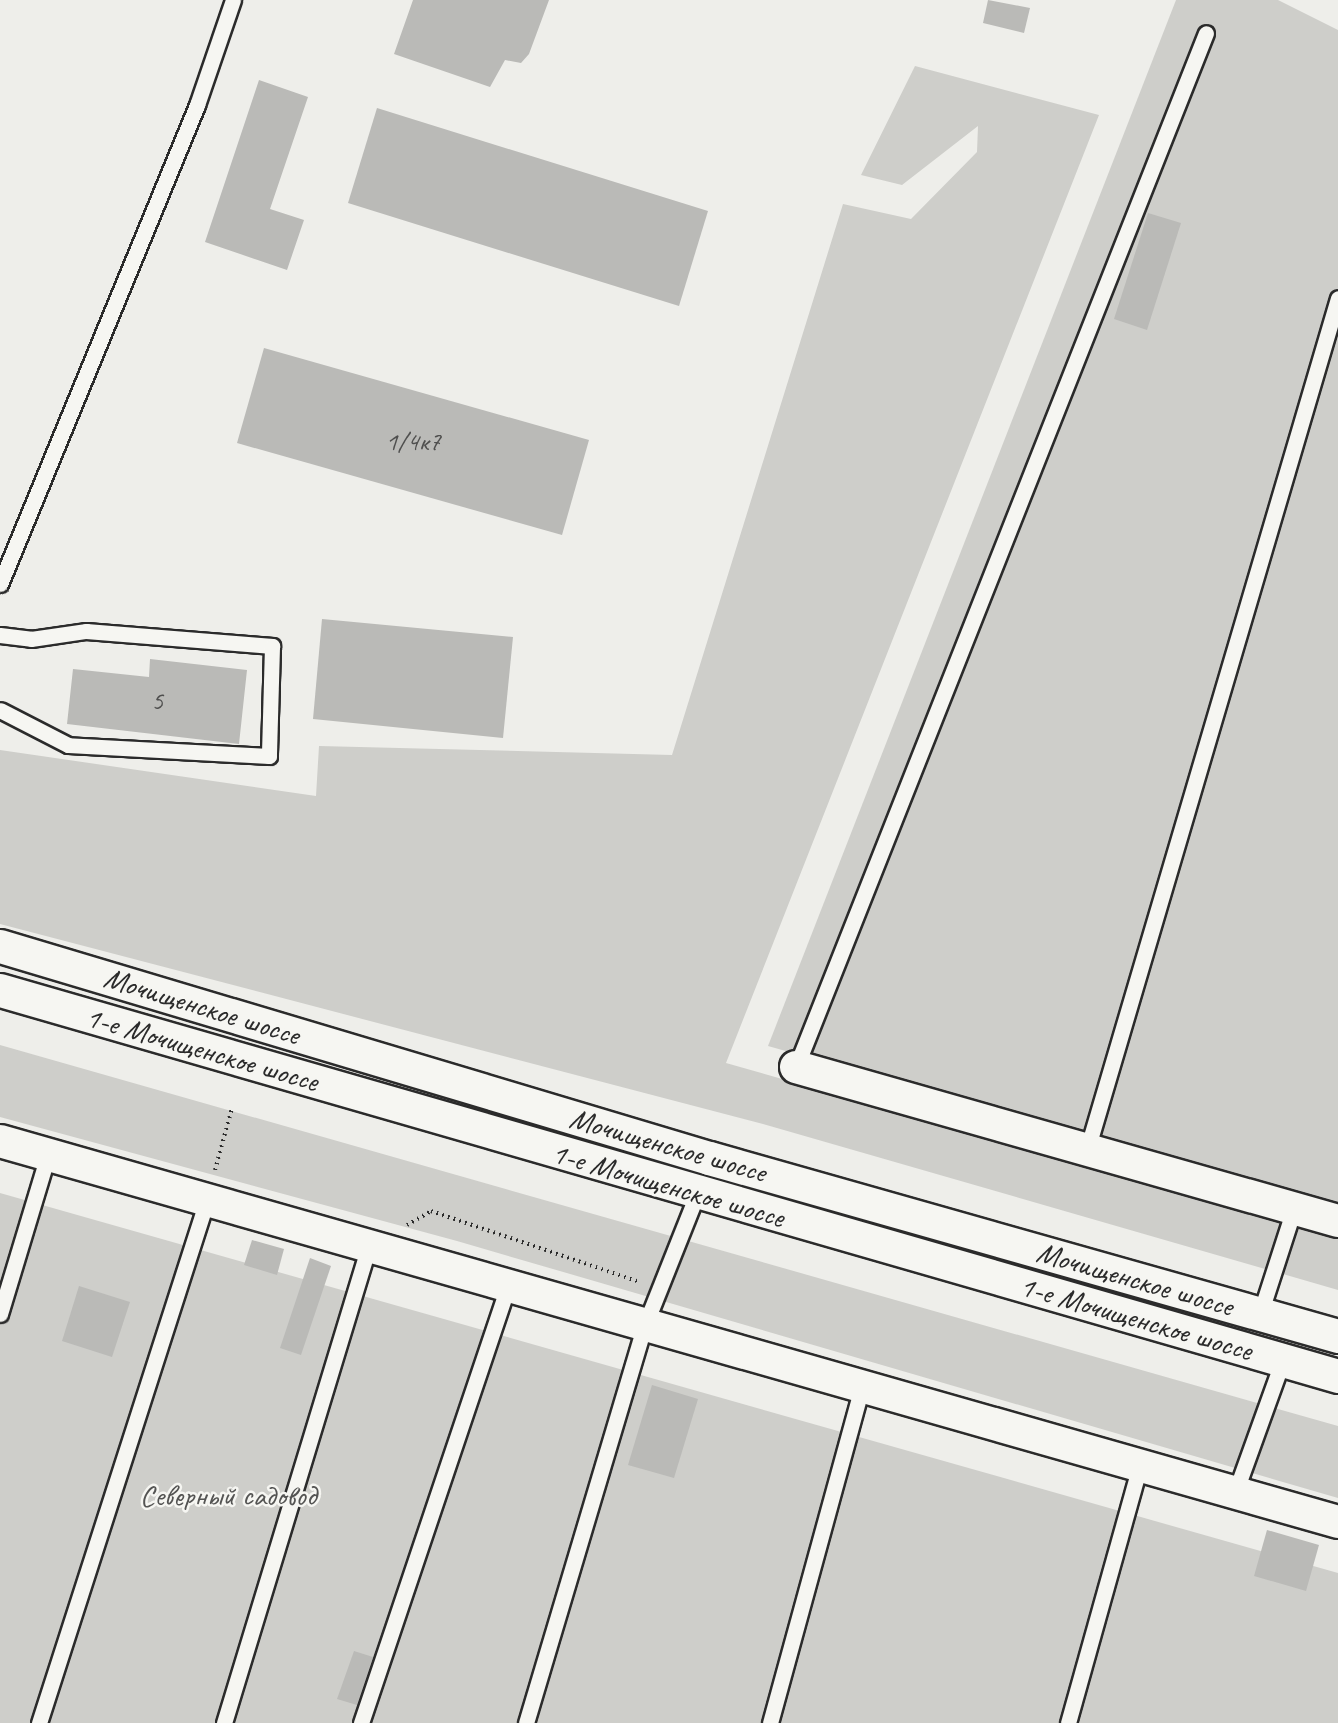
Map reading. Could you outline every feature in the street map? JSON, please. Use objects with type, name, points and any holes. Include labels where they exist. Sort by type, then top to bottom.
[{"type":"main road","name":"Мочищенское шоссе","points":[[0,946],[709,1158],[1338,1336]]},
{"type":"main road","name":"1-е Мочищенское шоссе","points":[[0,990],[697,1194],[1338,1376]]},
{"type":"street","points":[[796,1067],[1338,1221]]},
{"type":"street","points":[[0,1141],[1338,1522]]},
{"type":"lane","points":[[0,584],[197,105],[233,0]]},
{"type":"lane","points":[[796,1067],[1206,33]]},
{"type":"lane","points":[[1087,1150],[1338,298]]},
{"type":"lane","points":[[0,635],[32,639],[86,631],[272,646],[269,756],[68,745],[0,710]]},
{"type":"lane","points":[[0,1314],[48,1155]]},
{"type":"lane","points":[[526,1723],[645,1325],[697,1194]]},
{"type":"lane","points":[[39,1723],[207,1200]]},
{"type":"lane","points":[[1260,1314],[1294,1209]]},
{"type":"lane","points":[[224,1723],[369,1246]]},
{"type":"lane","points":[[361,1723],[508,1286]]},
{"type":"lane","points":[[1235,1493],[1282,1360]]},
{"type":"lane","points":[[771,1723],[862,1386]]},
{"type":"lane","points":[[1068,1723],[1140,1465]]},
{"type":"path","points":[[207,1200],[232,1108]]},
{"type":"path","points":[[369,1246],[431,1211],[659,1288]]},
{"type":"green space","points":[[1176,0],[1278,0],[1338,30],[1338,1208],[768,1046]]},
{"type":"green space","points":[[915,66],[1099,115],[726,1063],[1338,1238],[1338,1290],[763,1124],[0,924],[0,750],[316,796],[319,746],[672,755],[843,204],[911,219],[977,152],[978,126],[902,185],[861,175]]},
{"type":"green space","points":[[0,1045],[1338,1426],[1338,1498],[457,1241],[0,1117]]},
{"type":"green space","name":"Северный садовод","points":[[0,1193],[1338,1573],[1338,1723],[0,1723]]},
{"type":"building","points":[[413,0],[549,0],[529,54],[521,63],[505,60],[490,87],[394,54]]},
{"type":"building","points":[[988,0],[1030,8],[1024,33],[983,23]]},
{"type":"building","points":[[259,80],[308,97],[270,209],[304,220],[287,270],[205,242]]},
{"type":"building","points":[[377,108],[708,211],[679,306],[348,203]]},
{"type":"building","points":[[1148,213],[1181,223],[1147,330],[1114,319]]},
{"type":"building","points":[[264,348],[589,440],[562,535],[237,443]]},
{"type":"building","points":[[322,619],[513,637],[503,738],[313,719]]},
{"type":"building","points":[[150,659],[247,670],[239,744],[67,724],[73,669],[149,677]]},
{"type":"building","points":[[252,1240],[284,1249],[277,1275],[244,1265]]},
{"type":"building","points":[[310,1258],[331,1266],[301,1355],[280,1348]]},
{"type":"building","points":[[79,1286],[130,1302],[112,1357],[62,1341]]},
{"type":"building","points":[[652,1385],[698,1399],[674,1478],[628,1465]]},
{"type":"building","points":[[1267,1530],[1319,1545],[1306,1591],[1254,1576]]},
{"type":"building","points":[[354,1651],[373,1657],[357,1705],[337,1699]]}]
